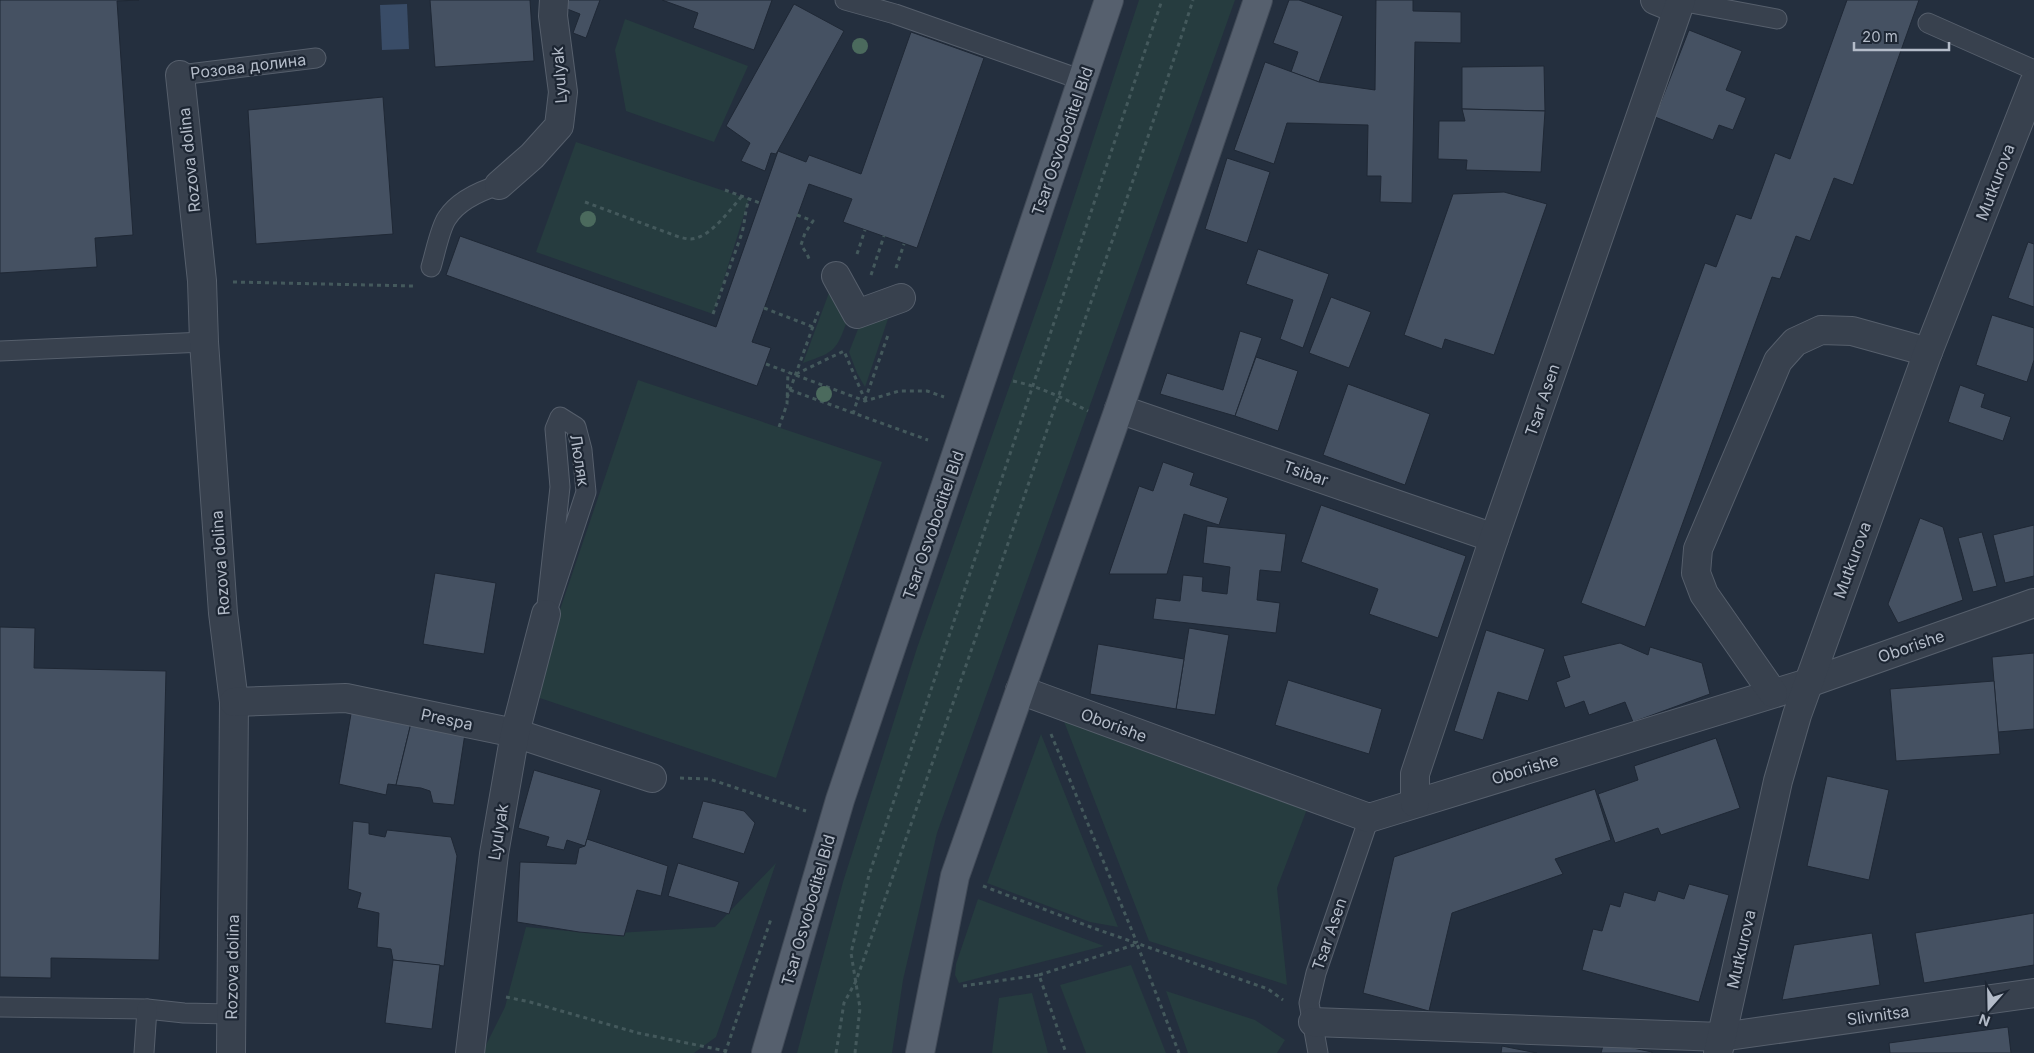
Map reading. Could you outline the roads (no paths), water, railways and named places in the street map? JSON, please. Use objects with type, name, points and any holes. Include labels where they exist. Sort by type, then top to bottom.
[{"type":"main road","name":"Tsar Osvoboditel Bld","points":[[766,1053],[840,800],[1109,0]]},
{"type":"main road","points":[[920,1053],[955,876],[1116,417],[1258,0]]},
{"type":"street","name":"Lyulyak","points":[[499,185],[532,156],[559,126],[563,92],[553,16],[554,0]]},
{"type":"street","name":"Tsar Asen","points":[[1415,803],[1415,774],[1673,2]]},
{"type":"street","name":"Rozova dolina","points":[[180,74],[202,281],[204,342],[223,613],[234,702],[231,1053]]},
{"type":"street","name":"Mutkurova","points":[[1720,1045],[1778,781],[1808,683],[1928,352],[2027,123],[2034,82]]},
{"type":"street","points":[[836,276],[857,314],[901,298]]},
{"type":"street","points":[[1773,693],[1704,594],[1696,573],[1698,550],[1778,361],[1795,342],[1821,330],[1852,331],[1928,352]]},
{"type":"street","name":"Tsibar","points":[[1116,417],[1494,538]]},
{"type":"street","name":"Oborishe","points":[[1020,690],[1369,818],[1808,683],[2034,603]]},
{"type":"street","name":"Lyulyak","points":[[470,1053],[494,854],[515,733],[546,614]]},
{"type":"street","name":"Prespa","points":[[234,702],[346,698],[515,733],[652,778]]},
{"type":"street","name":"Slivnitsa","points":[[1313,1022],[1720,1045],[2034,993]]},
{"type":"lane","points":[[845,0],[895,14],[1082,80]]},
{"type":"lane","points":[[1673,2],[1777,20]]},
{"type":"lane","points":[[1928,23],[2034,70]]},
{"type":"lane","name":"Розова долина","points":[[180,74],[316,58]]},
{"type":"lane","points":[[431,267],[446,219],[458,206],[480,191],[499,185]]},
{"type":"lane","points":[[0,351],[204,342]]},
{"type":"lane","name":"Люляк","points":[[560,416],[576,427],[582,450],[586,492],[546,614],[560,487],[555,429],[560,416]]},
{"type":"lane","name":"Tsar Asen","points":[[1318,1053],[1309,1003],[1316,973],[1369,818]]},
{"type":"lane","points":[[0,1007],[147,1009],[184,1013],[231,1014]]},
{"type":"lane","points":[[144,1053],[147,1009]]},
{"type":"water","points":[[407,4],[409,49],[382,50],[380,5]]}]
